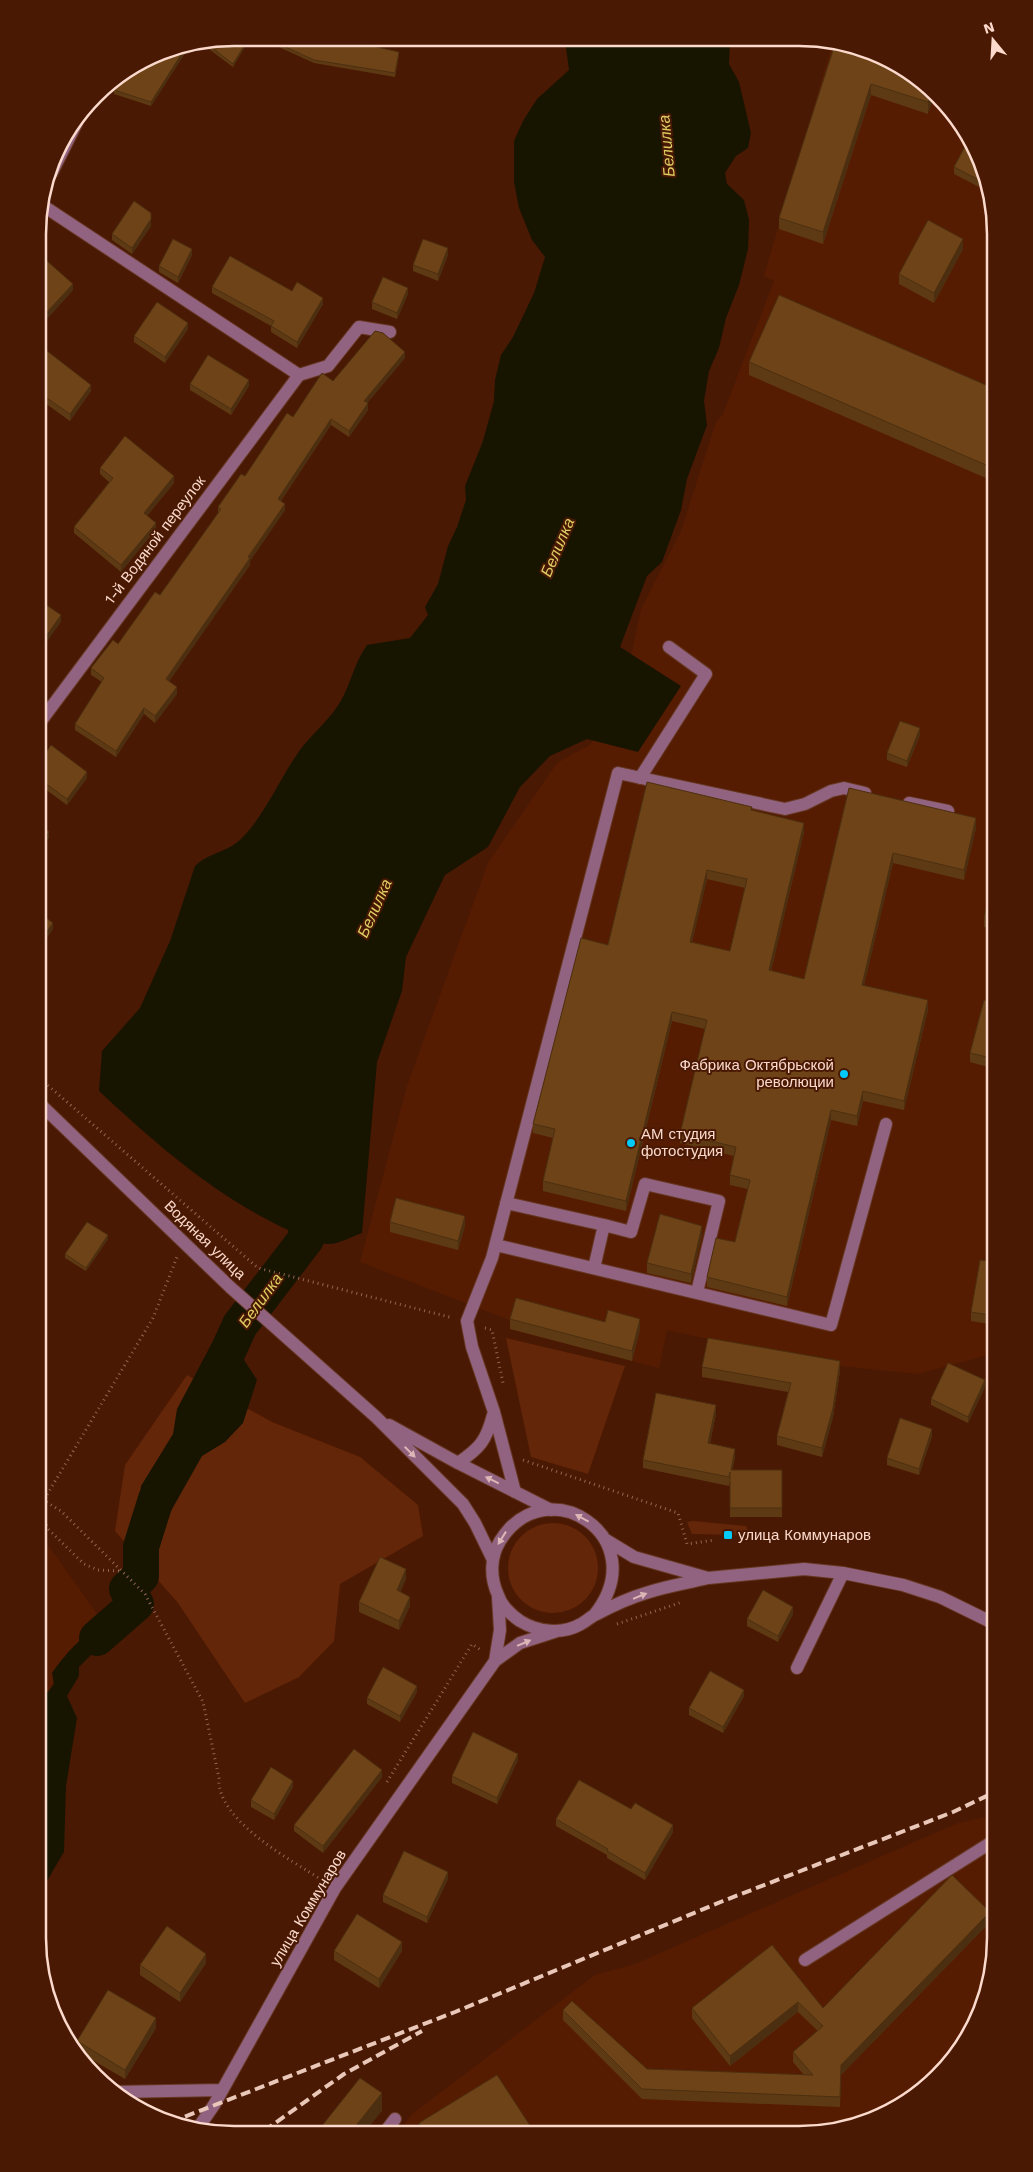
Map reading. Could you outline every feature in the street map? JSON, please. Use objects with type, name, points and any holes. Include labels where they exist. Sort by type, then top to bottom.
[{"type":"street","points":[[48,208],[299,374],[328,366],[359,327],[390,332]]},
{"type":"street","name":"1-й Водяной переулок","points":[[46,714],[299,374]]},
{"type":"street","points":[[640,778],[706,674],[669,647]]},
{"type":"street","points":[[515,1492],[494,1412],[472,1347],[467,1321],[496,1245],[618,773],[785,809],[805,804],[831,791],[844,788],[882,796]]},
{"type":"street","points":[[900,801],[948,812]]},
{"type":"street","name":"Водяная улица","points":[[46,1110],[230,1287],[300,1352],[376,1417]]},
{"type":"street","points":[[496,1245],[831,1325],[886,1124]]},
{"type":"street","points":[[506,1203],[631,1232],[644,1184],[719,1201],[697,1292]]},
{"type":"street","points":[[594,1268],[604,1225]]},
{"type":"street","points":[[458,1463],[478,1449],[488,1434],[494,1412]]},
{"type":"street","points":[[376,1417],[458,1463],[551,1510]]},
{"type":"street","points":[[376,1417],[463,1504],[476,1523],[493,1560]]},
{"type":"street","points":[[495,1661],[500,1630],[498,1597],[492,1577],[493,1560],[497,1546],[506,1531],[519,1520],[536,1512],[551,1510],[569,1512],[584,1518],[606,1540],[634,1557],[708,1578]]},
{"type":"street","points":[[595,1614],[606,1600],[613,1582],[613,1561],[606,1540]]},
{"type":"street","points":[[495,1661],[520,1643],[580,1625],[595,1614],[646,1593],[708,1578],[804,1569],[843,1573],[903,1585],[940,1598],[987,1620]]},
{"type":"street","points":[[797,1668],[843,1573]]},
{"type":"street","points":[[498,1597],[513,1617],[528,1626],[540,1630],[557,1631]]},
{"type":"street","name":"улица Коммунаров","points":[[201,2123],[222,2090],[335,1888],[495,1661]]},
{"type":"street","points":[[805,1960],[987,1845]]},
{"type":"street","points":[[127,2092],[222,2090]]},
{"type":"street","points":[[390,2126],[395,2119]]},
{"type":"path","points":[[46,1084],[258,1268],[309,1283],[467,1321]]},
{"type":"path","points":[[46,1496],[154,1318],[173,1262],[185,1244]]},
{"type":"path","points":[[520,1460],[678,1513],[687,1544],[716,1540]]},
{"type":"path","points":[[46,1503],[62,1511],[145,1594],[204,1702],[219,1778],[218,1788],[237,1818],[269,1847],[335,1888]]},
{"type":"path","points":[[46,1524],[48,1529],[84,1564],[98,1570],[120,1571]]},
{"type":"path","points":[[616,1624],[687,1600]]},
{"type":"path","points":[[384,1789],[472,1644],[495,1661]]},
{"type":"shaded area","points":[[831,49],[859,56],[893,71],[932,101],[962,140],[977,174],[985,210],[987,234],[987,1355],[918,1374],[822,1364],[667,1330],[659,1368],[510,1329],[512,1321],[360,1262],[407,1086],[488,863],[557,763],[591,744],[630,662],[641,609],[681,531],[716,422],[723,414],[774,281],[764,276]]},
{"type":"shaded area","points":[[506,1338],[625,1366],[588,1474],[531,1457]]},
{"type":"shaded area","points":[[187,1375],[272,1422],[360,1457],[418,1505],[423,1536],[340,1584],[334,1641],[299,1677],[245,1703],[178,1603],[115,1531],[125,1465]]},
{"type":"shaded area","points":[[687,1522],[746,1526],[748,1531],[743,1535],[692,1534]]},
{"type":"shaded area","points":[[553,1523],[570,1526],[585,1536],[595,1551],[598,1568],[595,1585],[585,1600],[570,1610],[553,1613],[536,1610],[521,1600],[511,1585],[508,1568],[511,1551],[521,1536],[536,1526]]},
{"type":"shaded area","points":[[46,1542],[102,1621],[68,1652],[46,1693]]},
{"type":"shaded area","points":[[987,1817],[987,1938],[983,1974],[972,2010],[962,2032],[948,2052],[932,2071],[893,2101],[859,2116],[823,2124],[799,2126],[403,2126],[411,2115],[595,1975],[635,1964],[958,1823]]},
{"type":"water","points":[[566,46],[730,46],[729,64],[739,82],[751,133],[748,148],[736,156],[725,173],[727,184],[744,200],[749,220],[748,249],[739,285],[726,318],[719,348],[709,371],[704,401],[707,425],[687,479],[681,510],[662,562],[647,576],[620,647],[681,686],[638,752],[587,739],[550,756],[520,787],[488,847],[445,875],[406,957],[402,991],[377,1062],[362,1233],[333,1244],[318,1243],[260,1216],[235,1201],[187,1168],[142,1130],[99,1091],[102,1051],[140,1008],[170,941],[195,866],[206,858],[236,843],[258,819],[300,750],[337,707],[358,660],[367,645],[410,638],[428,615],[425,607],[438,584],[448,546],[466,500],[465,486],[483,441],[494,401],[495,380],[501,355],[513,337],[534,293],[545,257],[532,240],[519,208],[514,182],[514,141],[523,121],[537,99],[569,70]]},
{"type":"water","points":[[234,1322],[240,1325],[239,1352],[257,1380],[243,1423],[225,1442],[202,1456],[167,1518],[141,1547],[139,1505],[141,1486],[173,1434],[177,1409],[212,1343]]},
{"type":"water","points":[[136,1604],[134,1621],[100,1646],[79,1667],[79,1676],[67,1696],[77,1718],[66,1786],[64,1852],[46,1882],[46,1693],[54,1684],[52,1673],[61,1661],[79,1641],[110,1618]]},
{"type":"building","points":[[244,46],[233,64],[212,48]]},
{"type":"building","points":[[283,46],[372,46],[399,52],[395,73],[314,60]]},
{"type":"building","points":[[833,50],[859,56],[893,71],[929,98],[928,102],[871,84],[823,232],[779,218]]},
{"type":"building","points":[[181,54],[151,102],[114,90],[140,71]]},
{"type":"building","points":[[965,147],[978,180],[954,167]]},
{"type":"building","points":[[134,201],[151,213],[151,219],[132,248],[112,234]]},
{"type":"building","points":[[928,220],[963,239],[934,293],[899,274]]},
{"type":"building","points":[[173,239],[192,249],[178,277],[159,266]]},
{"type":"building","points":[[423,239],[448,248],[438,274],[413,265]]},
{"type":"building","points":[[230,256],[292,291],[297,282],[323,298],[297,342],[271,326],[274,321],[212,287]]},
{"type":"building","points":[[46,260],[73,284],[46,313]]},
{"type":"building","points":[[383,277],[408,288],[397,313],[372,302]]},
{"type":"building","points":[[779,295],[987,386],[987,466],[749,362]]},
{"type":"building","points":[[157,302],[188,323],[165,357],[134,336]]},
{"type":"building","points":[[375,331],[383,333],[405,352],[364,401],[368,403],[349,431],[331,419],[278,499],[285,504],[166,679],[177,687],[155,716],[144,708],[116,751],[75,724],[104,678],[91,668],[113,640],[118,644],[155,592],[160,595],[221,509],[218,507],[241,474],[245,476],[287,413],[293,417],[322,373],[333,381]]},
{"type":"building","points":[[46,350],[91,385],[70,414],[46,398]]},
{"type":"building","points":[[208,355],[249,380],[231,409],[190,384]]},
{"type":"building","points":[[125,436],[174,476],[144,513],[156,523],[121,565],[74,527],[113,478],[100,468]]},
{"type":"building","points":[[46,605],[61,615],[46,637]]},
{"type":"building","points":[[900,721],[920,728],[907,761],[887,753]]},
{"type":"building","points":[[51,745],[87,772],[67,799],[46,784],[46,752]]},
{"type":"building","name":"Фабрика Октябрьской революции","points":[[647,782],[752,807],[751,810],[804,823],[769,970],[804,979],[849,788],[976,818],[964,870],[893,853],[862,985],[928,1000],[904,1101],[863,1091],[857,1116],[831,1110],[787,1297],[707,1277],[716,1238],[735,1242],[750,1180],[730,1175],[736,1147],[680,1134],[707,1020],[672,1012],[626,1201],[543,1181],[555,1129],[533,1124],[581,938],[608,945]],"holes":[[[707,870],[747,879],[730,951],[690,942]]]},
{"type":"building","points":[[987,905],[987,919],[984,918]]},
{"type":"building","points":[[46,918],[53,923],[46,933]]},
{"type":"building","points":[[984,1000],[987,1001],[987,1057],[970,1053]]},
{"type":"building","points":[[396,1198],[465,1216],[458,1241],[390,1222]]},
{"type":"building","points":[[660,1214],[702,1226],[691,1274],[647,1263]]},
{"type":"building","points":[[87,1222],[108,1235],[86,1268],[65,1254]]},
{"type":"building","points":[[980,1260],[987,1261],[987,1315],[971,1312]]},
{"type":"building","points":[[516,1298],[605,1322],[608,1310],[640,1319],[632,1351],[510,1319]]},
{"type":"building","points":[[708,1338],[840,1361],[833,1408],[822,1448],[777,1436],[791,1383],[702,1367]]},
{"type":"building","points":[[948,1363],[985,1380],[968,1417],[931,1399]]},
{"type":"building","points":[[656,1393],[716,1405],[708,1443],[735,1449],[731,1470],[782,1470],[782,1508],[730,1508],[730,1472],[729,1477],[643,1460]]},
{"type":"building","points":[[900,1418],[932,1429],[919,1469],[887,1458]]},
{"type":"building","points":[[380,1557],[406,1569],[397,1590],[410,1597],[399,1621],[359,1602]]},
{"type":"building","points":[[763,1590],[793,1607],[778,1636],[747,1619]]},
{"type":"building","points":[[383,1667],[417,1686],[400,1716],[367,1698]]},
{"type":"building","points":[[710,1671],[744,1690],[723,1727],[689,1708]]},
{"type":"building","points":[[473,1732],[518,1754],[497,1798],[452,1776]]},
{"type":"building","points":[[354,1749],[382,1770],[323,1846],[294,1825]]},
{"type":"building","points":[[271,1767],[293,1781],[274,1814],[251,1800]]},
{"type":"building","points":[[579,1780],[631,1809],[635,1803],[673,1825],[645,1873],[556,1819]]},
{"type":"building","points":[[404,1851],[448,1872],[427,1917],[383,1895]]},
{"type":"building","points":[[952,1875],[987,1909],[987,1915],[841,2065],[840,2097],[642,2089],[563,2010],[572,2001],[647,2069],[813,2075],[793,2052],[823,2026],[798,2002],[730,2056],[692,2008],[772,1945],[823,2008]]},
{"type":"building","points":[[357,1914],[402,1942],[379,1979],[334,1951]]},
{"type":"building","points":[[167,1926],[206,1954],[180,1993],[140,1965]]},
{"type":"building","points":[[108,1990],[156,2018],[125,2070],[77,2041]]},
{"type":"building","points":[[497,2075],[530,2126],[421,2126],[419,2123]]},
{"type":"building","points":[[360,2078],[382,2093],[356,2126],[322,2126]]},
{"type":"waterway","name":"Белилка","points":[[220,1369],[240,1325],[306,1239],[308,1189]]},
{"type":"waterway","name":"Белилка","points":[[97,1638],[136,1604],[127,1589],[141,1576],[141,1547],[156,1499]]},
{"type":"railway","points":[[182,2118],[455,2012],[723,1901],[953,1812],[987,1796]]},
{"type":"railway","points":[[271,2126],[344,2074],[422,2031]]},
{"type":"place","name":"Фабрика Октябрьской революции","points":[[844,1074]]},
{"type":"place","name":"АМ студия фотостудия","points":[[631,1143]]},
{"type":"place","name":"улица Коммунаров","points":[[728,1535]]}]
